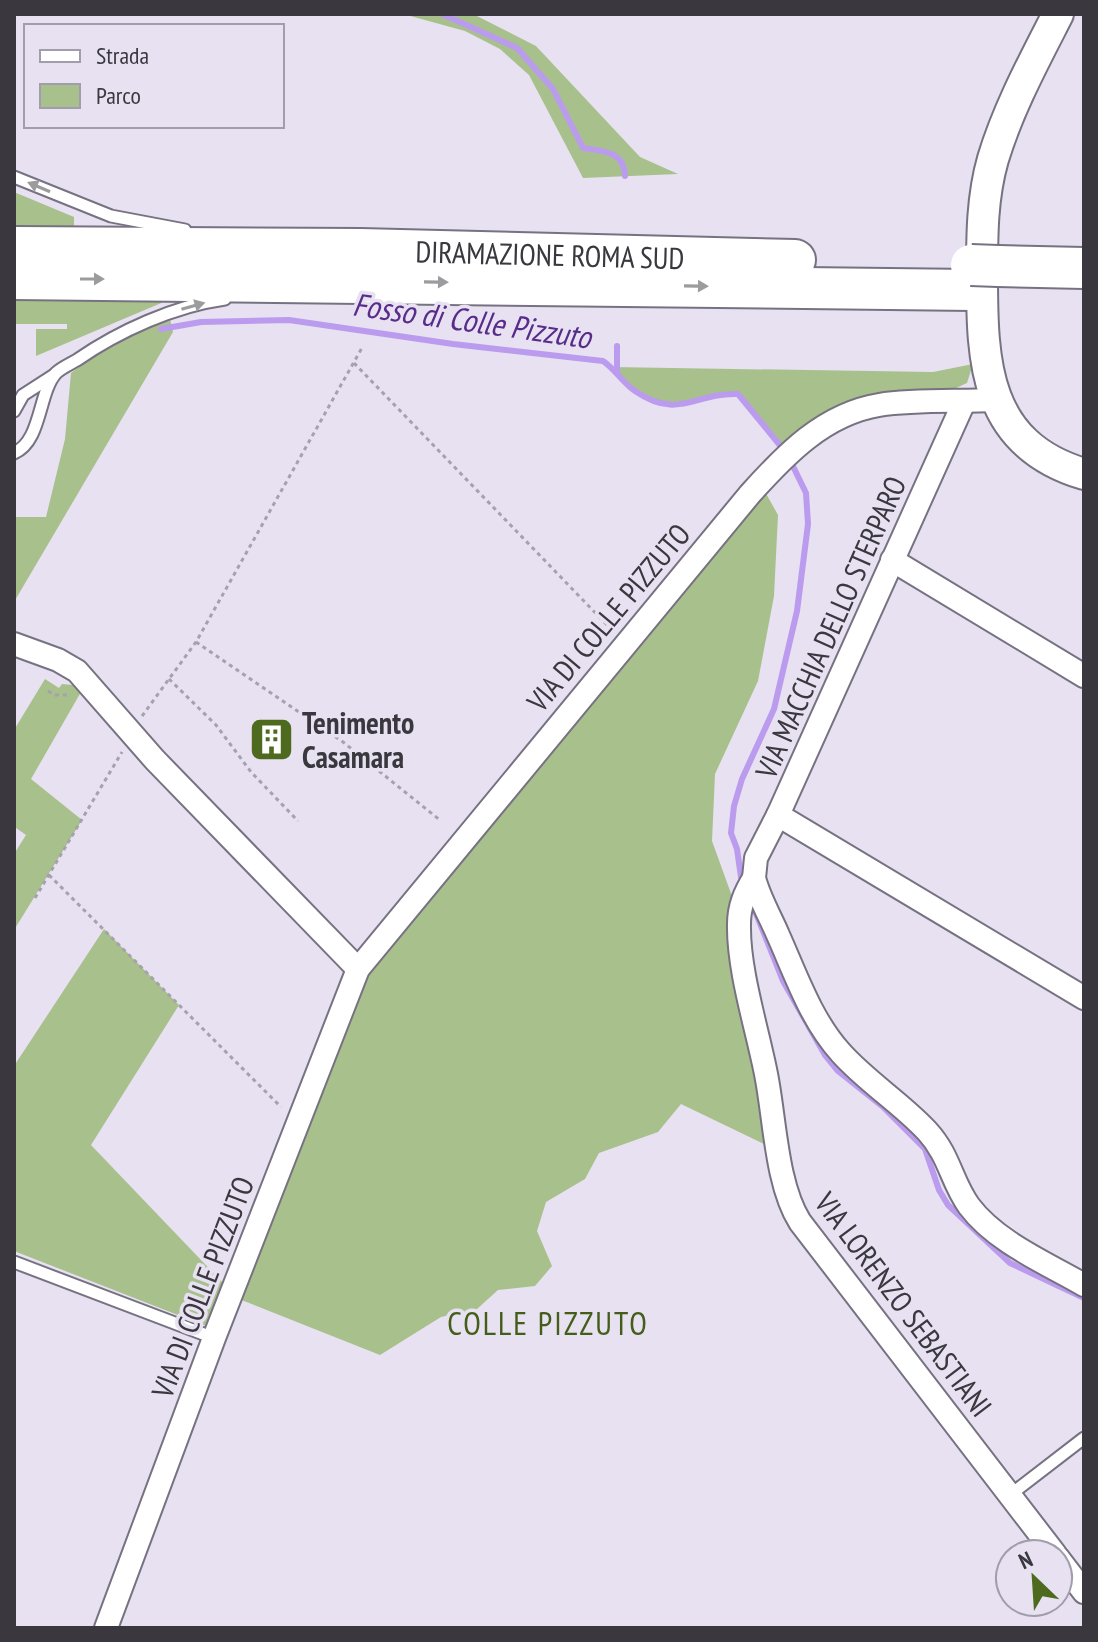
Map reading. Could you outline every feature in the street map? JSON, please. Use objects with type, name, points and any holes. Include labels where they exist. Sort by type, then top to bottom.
[{"type":"highway","name":"DIRAMAZIONE ROMA SUD","points":[[14,247],[364,265],[985,277],[1084,268]]},
{"type":"highway","name":"DIRAMAZIONE ROMA SUD","points":[[14,279],[364,265]]},
{"type":"highway","name":"DIRAMAZIONE ROMA SUD","points":[[985,277],[1084,290]]},
{"type":"street","points":[[1058,14],[1011,108],[989,178],[983,226],[982,328],[985,365],[1005,417],[1030,444],[1060,465],[1084,474]]},
{"type":"street","name":"VIA DI COLLE PIZZUTO","points":[[106,1628],[214,1338],[358,969],[750,494],[788,453],[828,424],[858,410],[898,403],[996,400]]},
{"type":"street","name":"VIA MACCHIA DELLO STERPARO","points":[[964,402],[778,815],[1084,998]]},
{"type":"street","points":[[892,560],[1084,676]]},
{"type":"street","points":[[14,644],[63,662],[77,671],[155,760],[358,969]]},
{"type":"street","name":"VIA LORENZO SEBASTIANI","points":[[778,815],[756,858],[754,878],[741,904],[739,936],[788,1199],[800,1222],[1043,1538]]},
{"type":"street","points":[[754,878],[805,995],[835,1047],[936,1141],[946,1155],[967,1203],[982,1220],[1010,1242],[1084,1285]]},
{"type":"lane","points":[[14,177],[111,216],[194,231]]},
{"type":"lane","points":[[226,236],[364,265]]},
{"type":"lane","points":[[264,294],[364,265]]},
{"type":"lane","points":[[14,411],[18,395],[126,332],[189,307],[235,298]]},
{"type":"lane","points":[[14,453],[30,440],[55,374]]},
{"type":"lane","points":[[14,1262],[214,1338]]},
{"type":"lane","points":[[1010,1495],[1084,1438]]},
{"type":"path","points":[[141,719],[196,642],[363,346]]},
{"type":"path","points":[[354,363],[608,626]]},
{"type":"path","points":[[196,642],[343,742],[441,821]]},
{"type":"path","points":[[169,678],[216,725],[251,772],[298,821]]},
{"type":"path","points":[[48,691],[75,697]]},
{"type":"path","points":[[35,898],[124,749]]},
{"type":"path","points":[[49,875],[297,1124]]},
{"type":"green space","points":[[403,14],[473,14],[536,46],[640,157],[678,174],[583,178],[529,75],[500,49],[465,31]]},
{"type":"green space","points":[[14,192],[74,217],[74,227],[14,227]]},
{"type":"green space","points":[[14,301],[166,301],[36,356],[36,329],[67,329],[67,324],[14,324]]},
{"type":"green space","points":[[170,319],[173,332],[14,602],[14,517],[46,517],[65,439],[71,373],[109,345]]},
{"type":"green space","points":[[973,364],[967,383],[956,388],[928,393],[783,449],[738,394],[673,405],[661,404],[633,390],[611,367],[933,372]]},
{"type":"green space","points":[[764,490],[778,515],[774,596],[758,681],[715,774],[712,841],[733,899],[770,1147],[681,1104],[658,1132],[599,1153],[585,1179],[546,1202],[537,1231],[552,1266],[535,1286],[498,1290],[477,1309],[441,1317],[380,1355],[239,1299],[355,1001],[373,964]]},
{"type":"green space","points":[[45,679],[59,688],[62,684],[73,685],[81,692],[31,779],[82,820],[14,930],[14,854],[26,835],[16,828],[14,830],[14,730]]},
{"type":"green space","points":[[104,929],[179,1005],[91,1145],[224,1284],[206,1326],[14,1251],[14,1066]]},
{"type":"waterway","points":[[442,14],[517,48],[553,89],[583,148],[617,157],[625,176]]},
{"type":"waterway","name":"Fosso di Colle Pizzuto","points":[[161,329],[201,322],[289,320],[453,344],[603,361],[635,391],[664,404],[676,405],[738,394],[783,449]]},
{"type":"waterway","points":[[617,346],[617,371]]},
{"type":"waterway","name":"Fosso di Colle Pizzuto","points":[[741,877],[731,833],[734,806],[742,779],[774,709],[797,611],[808,524],[806,493],[790,460]]},
{"type":"waterway","name":"Fosso di Colle Pizzuto","points":[[753,906],[783,981],[825,1055],[838,1071],[883,1107],[925,1149],[939,1190],[948,1205],[1010,1263],[1084,1298]]},
{"type":"place","name":"Tenimento Casamara","points":[[271,739]]},
{"type":"district","name":"COLLE PIZZUTO","points":[[548,1323]]}]
